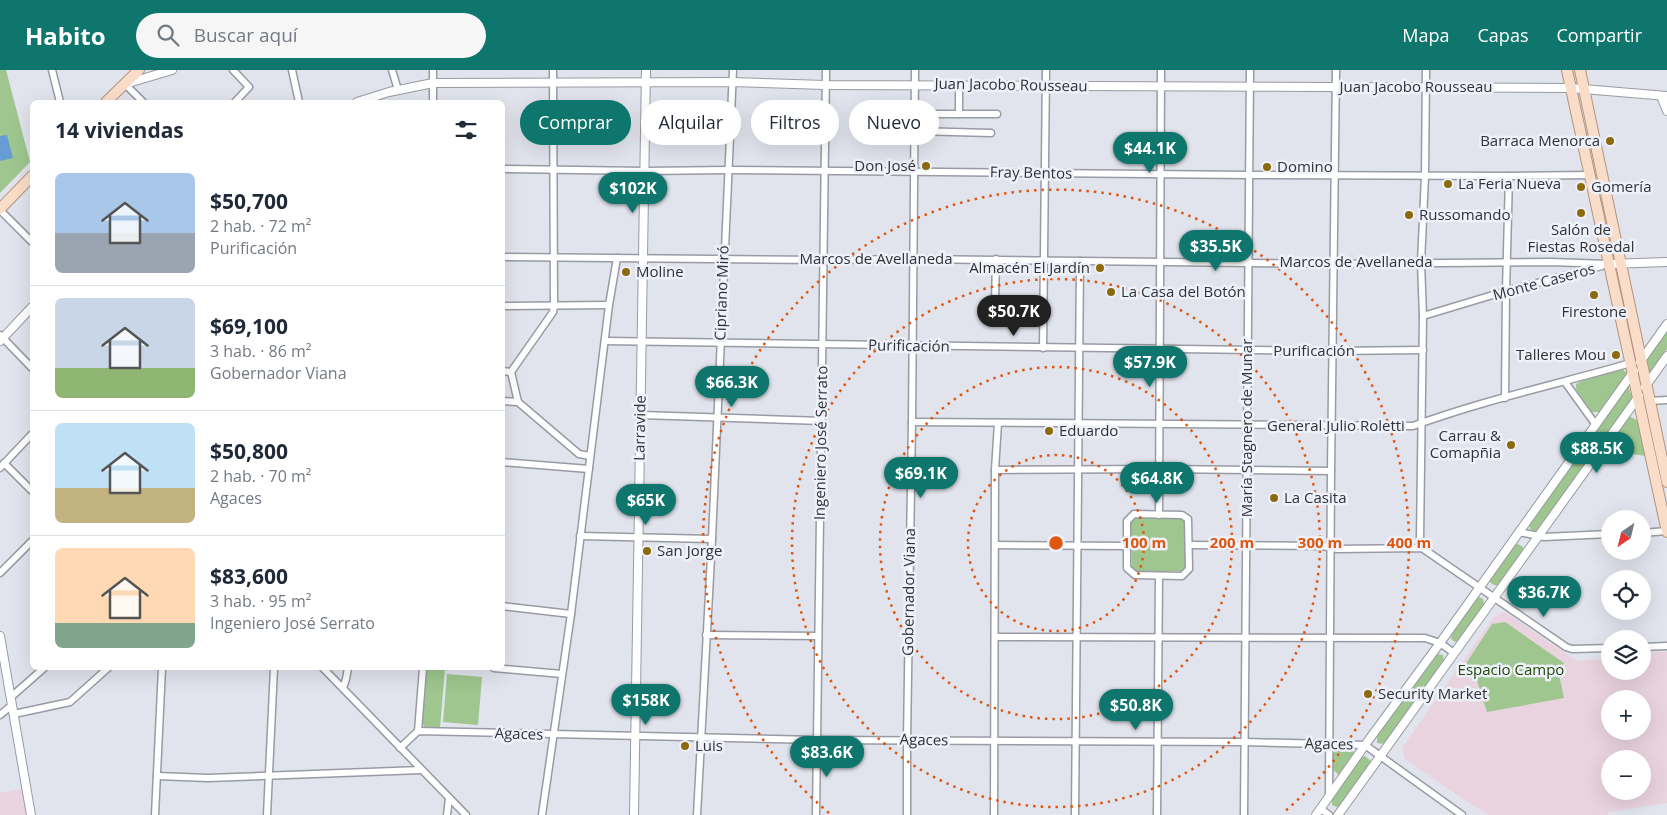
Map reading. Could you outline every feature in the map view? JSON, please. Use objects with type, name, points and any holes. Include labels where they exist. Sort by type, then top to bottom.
[{"type":"main road","points":[[108,100],[139,70]]},
{"type":"main road","points":[[1567,70],[1609,264],[1635,365],[1646,385],[1667,482]]},
{"type":"main road","points":[[1580,70],[1621,264],[1638,397],[1667,532]]},
{"type":"main road","points":[[1571,88],[1580,95],[1591,143],[1598,152]]},
{"type":"main road","points":[[0,210],[30,178]]},
{"type":"main road","points":[[1598,213],[1608,230],[1614,257],[1621,264]]},
{"type":"street","points":[[52,70],[60,100]]},
{"type":"street","points":[[141,100],[126,84],[172,70]]},
{"type":"street","points":[[233,70],[249,87],[237,100]]},
{"type":"street","points":[[292,70],[299,100]]},
{"type":"street","points":[[392,70],[398,90]]},
{"type":"street","points":[[433,100],[434,70]]},
{"type":"street","points":[[553,70],[554,307],[553,312],[511,372],[518,402],[579,454],[590,456]]},
{"type":"street","name":"Larravide","points":[[634,815],[646,70]]},
{"type":"street","name":"Cipriano Miró","points":[[697,815],[712,539],[732,70]]},
{"type":"street","name":"Ingeniero José Serrato","points":[[816,815],[826,70]]},
{"type":"street","name":"Gobernador Viana","points":[[915,70],[915,100]]},
{"type":"street","points":[[1043,348],[1046,70]]},
{"type":"street","points":[[1159,514],[1161,70]]},
{"type":"street","name":"María Stagnero de Munar","points":[[1244,815],[1250,70]]},
{"type":"street","points":[[1329,797],[1336,70]]},
{"type":"street","points":[[1422,548],[1420,539],[1423,350],[1421,263],[1425,176],[1426,70]]},
{"type":"street","name":"Juan Jacobo Rousseau","points":[[364,100],[398,90],[433,83],[553,82],[1571,88],[1664,96]]},
{"type":"street","points":[[959,85],[959,114]]},
{"type":"street","points":[[1664,96],[1667,111]]},
{"type":"street","points":[[939,114],[997,114]]},
{"type":"street","points":[[939,132],[991,133]]},
{"type":"street","name":"Gobernador Viana","points":[[907,815],[915,145]]},
{"type":"street","name":"Fray Bentos","points":[[505,169],[1336,176],[1590,175]]},
{"type":"street","points":[[1505,398],[1508,176]]},
{"type":"street","points":[[0,210],[30,240]]},
{"type":"street","name":"Marcos de Avellaneda","points":[[505,257],[824,260],[996,259],[1333,264],[1507,262],[1609,264]]},
{"type":"street","points":[[542,815],[571,614],[609,305],[617,258]]},
{"type":"street","points":[[995,304],[996,259]]},
{"type":"street","points":[[1075,815],[1080,261]]},
{"type":"street","name":"Monte Caseros","points":[[1423,316],[1609,264],[1667,262]]},
{"type":"street","points":[[505,306],[609,305]]},
{"type":"street","points":[[30,309],[1,338],[30,366]]},
{"type":"street","points":[[1329,815],[1319,812],[1365,745],[1596,425],[1635,365],[1667,324]]},
{"type":"street","name":"Purificación","points":[[605,341],[1043,348],[1423,350]]},
{"type":"street","points":[[1338,815],[1667,356]]},
{"type":"street","name":"General Julio Roletti","points":[[912,422],[1413,426],[1505,398],[1635,365]]},
{"type":"street","points":[[505,371],[511,372]]},
{"type":"street","points":[[1565,382],[1596,425]]},
{"type":"street","points":[[1650,401],[1667,400]]},
{"type":"street","points":[[505,401],[518,402]]},
{"type":"street","points":[[640,415],[822,421]]},
{"type":"street","points":[[994,815],[995,470],[998,423]]},
{"type":"street","points":[[30,436],[2,466],[30,489]]},
{"type":"street","points":[[505,462],[588,469]]},
{"type":"street","points":[[995,470],[1331,471]]},
{"type":"street","points":[[1134,514],[1159,514],[1186,516],[1189,522],[1189,569],[1182,576],[1135,575],[1127,568],[1128,522],[1131,516],[1134,514]]},
{"type":"street","points":[[1519,532],[1538,537],[1601,534]]},
{"type":"street","points":[[1651,533],[1667,532]]},
{"type":"street","points":[[580,536],[712,539]]},
{"type":"street","points":[[0,573],[30,543]]},
{"type":"street","points":[[995,545],[1127,546]]},
{"type":"street","points":[[1189,545],[1323,546],[1337,549],[1422,548],[1480,586],[1566,647],[1572,649],[1601,648]]},
{"type":"street","points":[[1157,815],[1159,576]]},
{"type":"street","points":[[505,606],[571,614]]},
{"type":"street","points":[[706,635],[818,636]]},
{"type":"street","points":[[0,636],[31,815]]},
{"type":"street","points":[[995,637],[1425,638],[1440,643],[1454,653]]},
{"type":"street","points":[[1651,647],[1667,646]]},
{"type":"street","points":[[505,669],[562,674]]},
{"type":"street","points":[[0,715],[42,670]]},
{"type":"street","points":[[14,714],[70,702],[106,670]]},
{"type":"street","points":[[155,815],[162,670]]},
{"type":"street","points":[[267,815],[274,670]]},
{"type":"street","points":[[325,670],[466,815]]},
{"type":"street","points":[[343,688],[348,670]]},
{"type":"street","points":[[400,748],[418,731],[422,670]]},
{"type":"street","name":"Agaces","points":[[418,731],[816,740],[1245,742],[1365,745]]},
{"type":"street","points":[[1365,745],[1454,813],[1462,815]]},
{"type":"street","points":[[158,776],[208,778],[421,770]]},
{"type":"street","points":[[447,815],[449,798]]},
{"type":"shaded area","points":[[1505,612],[1577,661],[1601,659],[1601,680],[1651,680],[1651,652],[1667,652],[1667,803],[1608,812],[1608,815],[1489,815],[1405,759],[1402,748],[1494,617]]},
{"type":"shaded area","points":[[22,789],[26,815],[0,815],[0,793]]},
{"type":"green space","points":[[0,70],[6,70],[30,162],[0,193]]},
{"type":"green space","points":[[1667,331],[1667,349],[1649,373],[1647,358]]},
{"type":"green space","points":[[1622,369],[1626,372],[1626,376],[1599,412],[1592,412],[1576,389],[1576,384]]},
{"type":"green space","points":[[1628,385],[1632,398],[1539,529],[1535,531],[1530,529],[1529,524]]},
{"type":"green space","points":[[1631,417],[1638,421],[1645,456],[1605,449],[1628,418]]},
{"type":"green space","points":[[1136,517],[1181,518],[1185,520],[1186,567],[1183,571],[1135,572],[1132,570],[1131,522]]},
{"type":"green space","points":[[1518,544],[1523,547],[1523,551],[1499,585],[1494,585],[1490,582],[1491,577],[1514,545]]},
{"type":"green space","points":[[1479,597],[1483,599],[1484,604],[1459,640],[1455,642],[1450,634],[1475,599]]},
{"type":"green space","name":"Espacio Campo","points":[[1505,622],[1564,663],[1558,670],[1564,698],[1487,712],[1473,668],[1465,665],[1492,624]]},
{"type":"green space","points":[[1438,654],[1443,655],[1444,661],[1384,744],[1377,743],[1377,736]]},
{"type":"green space","points":[[445,670],[440,728],[426,728],[421,722],[426,671]]},
{"type":"green space","points":[[447,674],[482,677],[478,725],[443,722]]},
{"type":"green space","points":[[1341,746],[1347,746],[1355,753],[1341,775],[1339,775],[1332,769],[1332,756],[1336,749]]},
{"type":"green space","points":[[1365,756],[1372,762],[1339,808],[1332,805],[1332,799],[1362,757]]},
{"type":"water","points":[[7,135],[13,158],[0,161],[0,136]]},
{"type":"place","name":"Barraca Menorca","points":[[1610,141]]},
{"type":"place","name":"Don José","points":[[926,166]]},
{"type":"place","name":"Domino","points":[[1267,167]]},
{"type":"place","name":"La Feria Nueva","points":[[1448,184]]},
{"type":"place","name":"Gomería","points":[[1581,187]]},
{"type":"place","name":"Salón de Fiestas Rosedal","points":[[1581,213]]},
{"type":"place","name":"Russomando","points":[[1409,215]]},
{"type":"place","name":"Almacén El Jardín","points":[[1100,268]]},
{"type":"place","name":"Moline","points":[[626,272]]},
{"type":"place","name":"La Casa del Botón","points":[[1111,292]]},
{"type":"place","name":"Firestone","points":[[1594,295]]},
{"type":"place","name":"Talleres Mou","points":[[1616,355]]},
{"type":"place","name":"Eduardo","points":[[1049,431]]},
{"type":"place","name":"Carrau & Comapñia","points":[[1511,445]]},
{"type":"place","name":"La Casita","points":[[1274,498]]},
{"type":"place","name":"San Jorge","points":[[647,551]]},
{"type":"place","name":"Security Market","points":[[1368,694]]},
{"type":"place","name":"Luis","points":[[685,746]]}]
